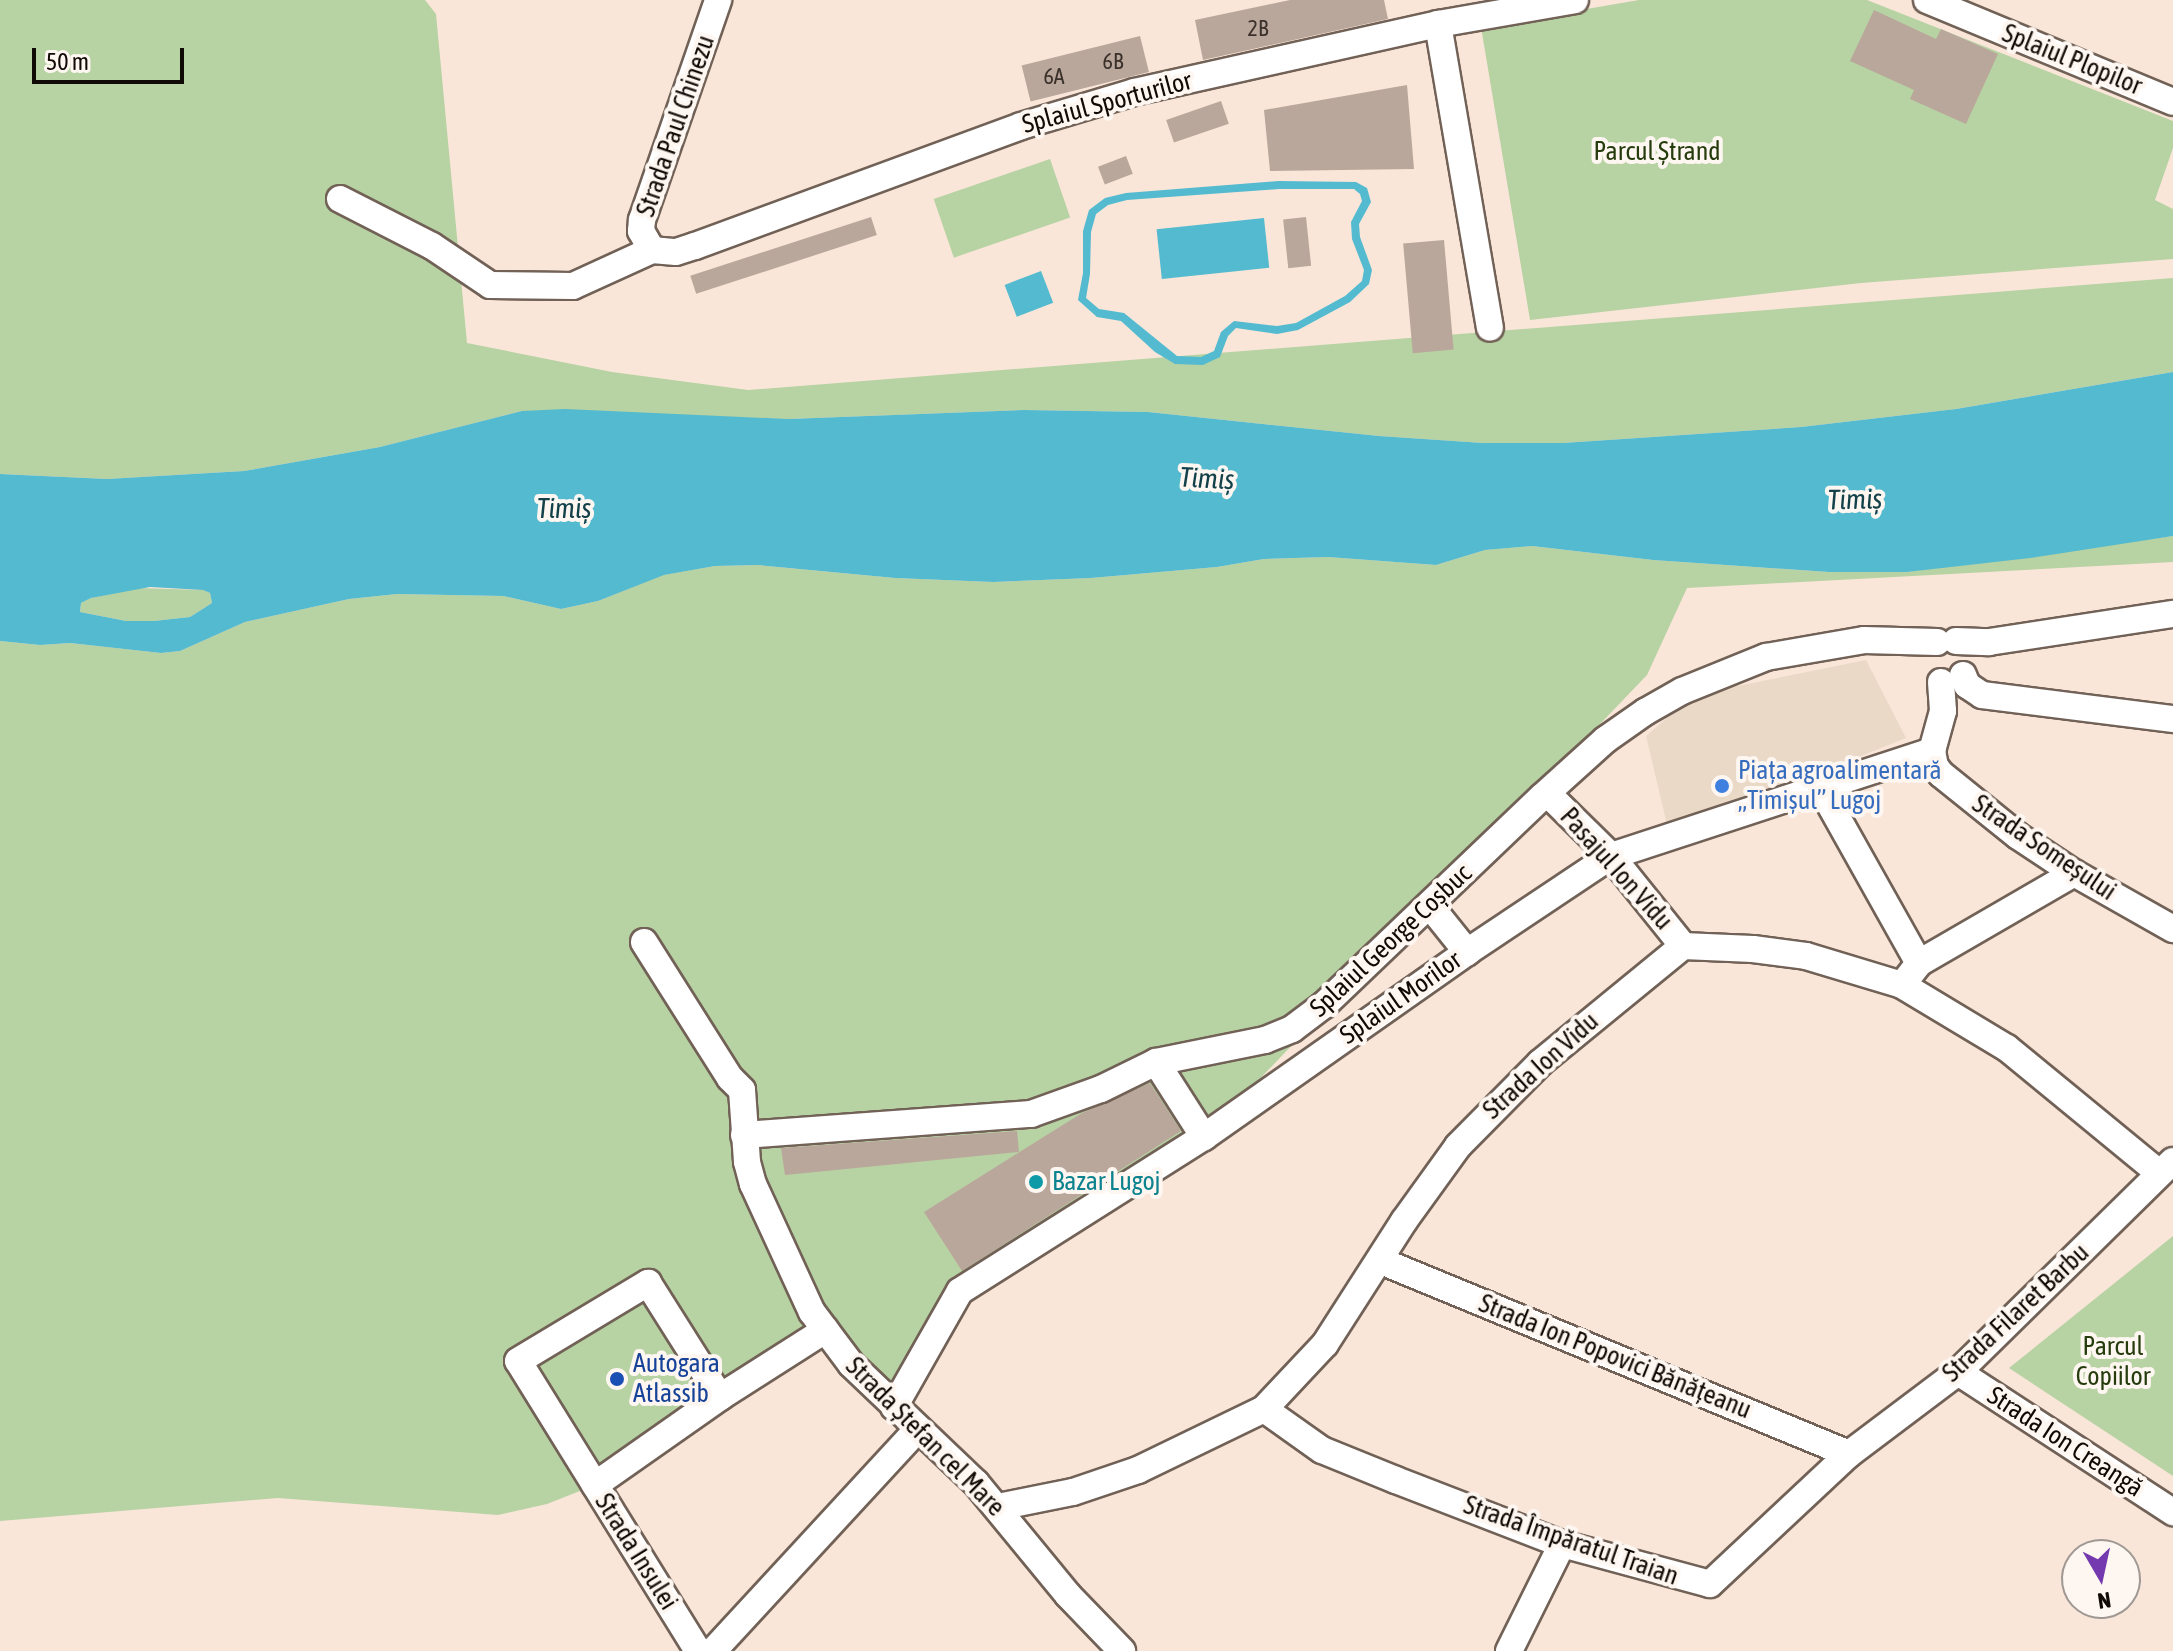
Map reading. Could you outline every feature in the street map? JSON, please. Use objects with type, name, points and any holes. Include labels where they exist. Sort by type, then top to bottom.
[{"type":"street","name":"Strada Paul Chinezu","points":[[652,250],[641,231],[642,220],[718,0]]},
{"type":"street","name":"Splaiul Sporturilor","points":[[652,250],[676,252],[695,246],[1021,126],[1134,92],[1438,24],[1575,0]]},
{"type":"street","name":"Splaiul Plopilor","points":[[1927,0],[2173,102]]},
{"type":"street","points":[[1438,24],[1490,328]]},
{"type":"street","points":[[340,199],[432,246],[490,285],[573,286],[652,250]]},
{"type":"street","points":[[1953,660],[1989,642],[2173,614]]},
{"type":"street","name":"Splaiul George Coșbuc","points":[[744,1135],[1031,1114],[1074,1100],[1156,1062],[1189,1053],[1242,1046],[1292,1029],[1324,1005],[1431,907],[1605,740],[1645,712],[1720,674],[1766,657],[1819,646],[1864,640],[1953,660]]},
{"type":"street","points":[[1953,660],[1967,685],[1982,695],[2173,719]]},
{"type":"street","points":[[1932,751],[1953,660]]},
{"type":"street","name":"Splaiul Morilor","points":[[894,1407],[960,1291],[1204,1137],[1467,952],[1611,856],[1932,751]]},
{"type":"street","name":"Strada Someșului","points":[[1932,751],[1935,766],[1973,802],[2074,873],[2173,929]]},
{"type":"street","name":"Pasajul Ion Vidu","points":[[1548,794],[1611,856],[1683,946]]},
{"type":"street","points":[[1824,794],[1919,963]]},
{"type":"street","points":[[1902,985],[1919,963],[2074,873]]},
{"type":"street","points":[[1431,907],[1467,952]]},
{"type":"street","name":"Strada Ștefan cel Mare","points":[[644,942],[730,1078],[742,1090],[750,1173],[798,1287],[825,1330],[851,1364],[998,1507],[1068,1595],[1122,1651]]},
{"type":"street","points":[[1683,946],[1753,949],[1806,956],[1902,985],[2007,1048],[2166,1166]]},
{"type":"street","name":"Strada Ion Vidu","points":[[998,1507],[1073,1492],[1125,1475],[1264,1409],[1325,1344],[1430,1182],[1490,1111],[1540,1063],[1683,946]]},
{"type":"street","points":[[1292,1029],[1313,1060]]},
{"type":"street","points":[[1156,1062],[1204,1137]]},
{"type":"street","name":"Strada Filaret Barbu","points":[[1849,1454],[1958,1372],[2117,1218],[2166,1166]]},
{"type":"street","name":"Strada Ion Popovici Bănățeanu","points":[[1381,1261],[1849,1454]]},
{"type":"street","points":[[595,1485],[518,1361],[648,1283],[720,1397]]},
{"type":"street","name":"Strada Insulei","points":[[698,1651],[595,1485],[720,1397],[825,1330]]},
{"type":"street","name":"Strada Ion Creangă","points":[[1958,1372],[2173,1512]]},
{"type":"street","name":"Strada Împăratul Traian","points":[[1264,1409],[1322,1450],[1562,1544],[1710,1584],[1849,1454]]},
{"type":"street","points":[[713,1651],[918,1429]]},
{"type":"street","points":[[1509,1651],[1562,1544]]},
{"type":"shaded area","name":"Piața agroalimentară „Timișul” Lugoj","points":[[1866,660],[1906,738],[1669,833],[1646,736],[1693,695]]},
{"type":"green space","points":[[0,0],[425,0],[436,14],[467,343],[612,372],[748,390],[2173,278],[2173,372],[1956,409],[1801,427],[1563,443],[1483,443],[1379,436],[1148,412],[1024,410],[789,419],[522,411],[380,447],[244,471],[107,479],[0,474]]},
{"type":"green space","name":"Parcul Ștrand","points":[[1639,0],[1867,0],[2173,121],[2173,148],[2155,200],[2173,209],[2173,259],[1861,283],[1530,320],[1481,27]]},
{"type":"green space","points":[[1050,159],[1070,218],[954,258],[934,199]]},
{"type":"green space","points":[[2173,536],[2173,562],[1687,588],[1647,675],[1204,1137],[960,1291],[894,1407],[824,1330],[595,1485],[547,1504],[498,1515],[278,1498],[0,1521],[0,641],[40,645],[70,643],[161,653],[180,651],[245,622],[349,599],[397,594],[503,596],[561,609],[598,601],[663,575],[715,566],[758,565],[895,578],[993,582],[1091,578],[1217,567],[1264,559],[1328,557],[1436,565],[1485,550],[1532,546],[1653,560],[1829,572],[1907,572]]},
{"type":"green space","points":[[138,588],[203,590],[210,593],[212,603],[190,617],[154,621],[126,621],[80,612],[81,603],[91,598]]},
{"type":"green space","name":"Parcul Copiilor","points":[[2173,1236],[2173,1476],[2009,1368]]},
{"type":"water","points":[[1278,181],[1356,182],[1367,188],[1371,202],[1359,224],[1360,237],[1372,270],[1369,284],[1350,302],[1298,330],[1277,334],[1236,328],[1228,336],[1220,357],[1203,365],[1175,364],[1155,352],[1121,321],[1097,317],[1078,300],[1083,273],[1083,231],[1089,210],[1105,198],[1126,193]],"holes":[[[1279,189],[1354,189],[1362,201],[1351,222],[1352,239],[1364,270],[1362,281],[1345,296],[1296,323],[1277,326],[1234,321],[1221,332],[1214,351],[1201,357],[1177,356],[1124,313],[1099,309],[1086,298],[1091,232],[1096,214],[1108,205],[1127,200]]]},
{"type":"water","points":[[1264,218],[1269,268],[1162,279],[1157,229]]},
{"type":"water","points":[[1041,271],[1053,303],[1017,317],[1005,285]]},
{"type":"water","name":"Timiș","points":[[2173,372],[2173,536],[2030,558],[1907,572],[1829,572],[1653,560],[1532,546],[1485,550],[1436,565],[1328,557],[1264,559],[1217,567],[1091,578],[993,582],[895,578],[758,565],[715,566],[664,575],[598,601],[561,609],[503,596],[397,594],[349,599],[245,622],[180,651],[161,653],[70,643],[40,645],[0,641],[0,474],[107,479],[244,471],[380,447],[522,411],[565,409],[789,419],[1024,410],[1148,412],[1379,436],[1483,443],[1563,443],[1801,427],[1956,409]],"holes":[[[150,587],[210,593],[212,603],[190,617],[126,621],[80,612],[81,603],[91,598]]]},
{"type":"building","points":[[1290,0],[1384,0],[1388,19],[1203,60],[1195,20]]},
{"type":"building","points":[[1874,10],[1936,39],[1941,29],[1998,54],[1966,124],[1910,99],[1914,90],[1850,61]]},
{"type":"building","points":[[1140,36],[1149,72],[1031,101],[1022,66]]},
{"type":"building","points":[[1407,85],[1414,169],[1270,171],[1264,110]]},
{"type":"building","points":[[1221,101],[1229,124],[1174,143],[1166,120]]},
{"type":"building","points":[[1126,156],[1133,174],[1105,184],[1098,167]]},
{"type":"building","points":[[871,217],[877,235],[696,294],[690,276]]},
{"type":"building","points":[[1306,217],[1311,266],[1288,268],[1283,219]]},
{"type":"building","points":[[1444,240],[1454,350],[1413,353],[1403,244]]},
{"type":"building","name":"Bazar Lugoj","points":[[1150,1083],[1181,1131],[962,1271],[924,1212],[1082,1113]]},
{"type":"building","points":[[1017,1131],[1019,1152],[785,1175],[781,1148]]},
{"type":"place","name":"Piața agroalimentară „Timișul” Lugoj","points":[[1722,786]]},
{"type":"place","name":"Bazar Lugoj","points":[[1036,1182]]},
{"type":"place","name":"Autogara Atlassib","points":[[617,1379]]}]
